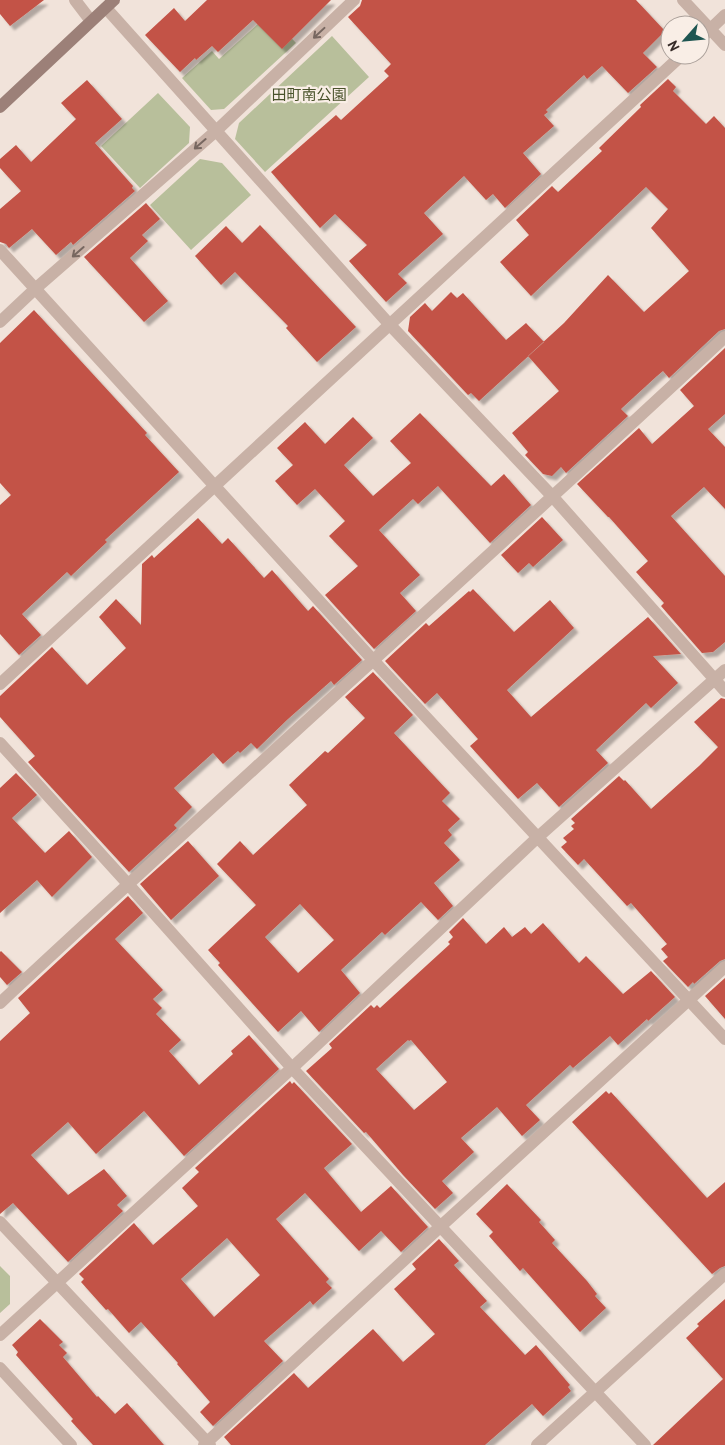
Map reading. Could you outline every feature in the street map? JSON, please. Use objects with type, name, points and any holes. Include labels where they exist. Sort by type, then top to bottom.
[{"type":"main road","points":[[0,107],[110,4]]},
{"type":"street","points":[[75,0],[91,21]]},
{"type":"street","points":[[0,322],[35,289],[216,131],[354,0]]},
{"type":"street","points":[[683,0],[697,15]]},
{"type":"street","points":[[110,4],[216,131],[390,326],[553,496],[725,691]]},
{"type":"street","points":[[725,15],[710,29],[725,45]]},
{"type":"street","points":[[0,684],[671,65]]},
{"type":"street","points":[[0,250],[373,660],[725,1039]]},
{"type":"street","points":[[0,1004],[128,884],[725,337]]},
{"type":"street","points":[[0,1335],[292,1068],[538,837],[725,670]]},
{"type":"street","points":[[0,743],[292,1068],[645,1445]]},
{"type":"street","points":[[0,1222],[207,1444],[441,1226],[725,967]]},
{"type":"street","points":[[537,1445],[725,1274]]},
{"type":"street","points":[[0,1368],[72,1445]]},
{"type":"green space","name":"田町南公園","points":[[269,14],[296,43],[224,109],[211,110],[182,78],[212,51],[219,59]]},
{"type":"green space","name":"田町南公園","points":[[332,36],[369,77],[265,172],[235,139],[239,123]]},
{"type":"green space","points":[[158,93],[190,127],[189,143],[140,188],[101,146]]},
{"type":"green space","points":[[200,159],[222,163],[251,195],[191,250],[150,205]]},
{"type":"green space","points":[[0,1266],[10,1276],[10,1304],[0,1313]]},
{"type":"building","points":[[0,0],[44,0],[10,26],[0,14]]},
{"type":"building","points":[[207,0],[331,0],[282,49],[253,20],[218,52],[212,46],[180,72],[145,35],[174,8],[185,21]]},
{"type":"building","points":[[362,0],[636,0],[660,26],[660,36],[643,53],[657,67],[628,93],[602,66],[587,79],[584,75],[546,110],[548,112],[544,115],[554,126],[523,153],[541,174],[505,208],[493,194],[486,200],[464,176],[424,213],[443,234],[398,274],[407,283],[386,302],[349,261],[367,245],[335,214],[320,228],[271,172],[336,115],[341,120],[389,76],[384,71],[391,64],[348,17],[360,6]]},
{"type":"building","points":[[668,79],[676,87],[673,91],[706,124],[714,116],[725,128],[725,329],[719,331],[669,378],[663,371],[657,376],[621,409],[628,416],[566,473],[561,467],[552,476],[543,474],[525,455],[528,452],[512,433],[559,391],[528,356],[564,323],[608,275],[644,312],[689,271],[651,228],[668,209],[646,187],[531,296],[500,262],[529,235],[516,220],[552,186],[558,192],[602,151],[599,148]]},
{"type":"building","points":[[87,80],[122,119],[95,143],[133,186],[132,188],[135,191],[73,245],[71,242],[56,255],[32,229],[9,248],[6,244],[0,242],[0,209],[21,191],[0,168],[0,159],[16,145],[31,162],[76,119],[61,103]]},
{"type":"building","points":[[146,203],[160,219],[142,235],[148,241],[130,258],[168,301],[144,322],[84,257]]},
{"type":"building","points":[[260,225],[356,327],[317,362],[286,328],[288,326],[235,272],[221,285],[195,256],[226,226],[242,243]]},
{"type":"building","points":[[451,292],[457,298],[463,293],[506,340],[526,323],[544,342],[479,401],[471,393],[468,395],[408,331],[410,317],[425,303],[432,311]]},
{"type":"building","points":[[34,310],[147,433],[145,435],[179,472],[105,540],[107,542],[71,576],[67,572],[22,614],[41,635],[19,655],[0,634],[0,505],[11,495],[0,483],[0,343]]},
{"type":"building","points":[[725,348],[725,414],[708,429],[725,447],[725,509],[704,487],[671,516],[725,576],[725,642],[713,652],[702,653],[661,606],[664,603],[636,572],[648,561],[577,484],[639,428],[652,444],[694,406],[680,390]]},
{"type":"building","points":[[420,413],[491,486],[504,474],[531,505],[490,543],[438,486],[418,504],[413,499],[379,530],[420,575],[400,593],[416,611],[374,649],[325,595],[358,566],[329,536],[345,521],[315,489],[297,505],[275,481],[293,465],[277,448],[305,422],[325,444],[353,417],[373,438],[344,465],[373,496],[411,463],[390,441]]},
{"type":"building","points":[[542,517],[563,540],[533,567],[529,563],[518,573],[501,555]]},
{"type":"building","points":[[198,518],[222,544],[228,538],[264,578],[272,570],[308,611],[313,606],[362,660],[334,685],[331,681],[257,749],[251,743],[223,764],[213,753],[174,788],[192,807],[174,825],[177,828],[129,872],[28,762],[35,756],[0,717],[0,696],[52,647],[87,685],[126,648],[99,617],[116,599],[141,625],[142,564],[152,555],[154,558]]},
{"type":"building","points":[[473,589],[514,632],[550,600],[574,628],[507,690],[531,717],[648,617],[681,654],[653,656],[678,683],[651,708],[646,703],[596,750],[608,763],[559,807],[537,783],[518,799],[470,746],[478,739],[437,693],[425,704],[385,661],[426,623],[429,626]]},
{"type":"building","points":[[373,672],[413,715],[394,733],[450,793],[442,801],[460,819],[448,830],[452,835],[444,843],[460,860],[434,883],[453,906],[438,920],[421,902],[385,935],[382,932],[341,970],[360,993],[319,1032],[301,1011],[278,1032],[218,965],[220,963],[208,950],[256,905],[217,864],[240,841],[253,855],[307,805],[289,785],[325,751],[328,753],[365,718],[345,697]],"holes":[[[300,904],[334,940],[298,973],[265,937]]]},
{"type":"building","points":[[721,698],[725,699],[725,959],[688,987],[663,961],[668,957],[661,949],[667,944],[631,903],[627,906],[584,859],[578,865],[561,847],[567,842],[563,838],[574,829],[571,826],[575,823],[571,819],[619,776],[625,780],[651,809],[699,766],[718,747],[694,722]]},
{"type":"building","points":[[16,773],[37,795],[12,818],[45,853],[69,831],[92,857],[52,897],[37,880],[0,913],[0,788]]},
{"type":"building","points":[[188,841],[219,876],[171,920],[140,884]]},
{"type":"building","points":[[128,896],[143,913],[115,939],[163,990],[153,999],[162,1008],[156,1014],[181,1040],[169,1051],[199,1085],[233,1054],[231,1051],[249,1035],[279,1069],[184,1156],[144,1111],[96,1154],[68,1122],[31,1155],[68,1195],[104,1169],[127,1196],[117,1205],[123,1211],[68,1262],[13,1203],[0,1214],[0,1041],[30,1013],[18,998]]},
{"type":"building","points":[[463,918],[486,944],[504,927],[512,937],[525,927],[531,934],[543,923],[579,963],[586,956],[623,994],[651,971],[675,997],[618,1045],[610,1036],[573,1068],[570,1065],[526,1105],[540,1120],[522,1136],[497,1107],[461,1138],[474,1152],[442,1181],[453,1193],[435,1209],[366,1132],[364,1133],[306,1071],[332,1048],[329,1044],[371,1005],[374,1008],[377,1005],[380,1008],[450,944],[448,942],[453,937],[449,932]],"holes":[[[411,1040],[447,1082],[414,1110],[376,1069]]]},
{"type":"building","points":[[1,951],[22,972],[7,985],[0,977]]},
{"type":"building","points":[[725,978],[725,1019],[705,996]]},
{"type":"building","points":[[290,1081],[292,1084],[294,1082],[352,1144],[324,1168],[361,1212],[391,1186],[428,1227],[401,1252],[381,1231],[359,1251],[305,1193],[276,1219],[329,1279],[326,1282],[332,1288],[313,1305],[310,1301],[264,1341],[283,1361],[213,1426],[200,1412],[210,1402],[178,1363],[141,1322],[129,1333],[81,1282],[84,1279],[79,1274],[134,1223],[153,1245],[198,1206],[182,1188],[199,1172],[195,1168]],"holes":[[[227,1238],[260,1275],[214,1317],[181,1279]]]},
{"type":"building","points":[[606,1091],[609,1094],[611,1092],[707,1198],[725,1182],[725,1266],[712,1274],[572,1122]]},
{"type":"building","points":[[507,1184],[541,1220],[539,1222],[555,1240],[552,1243],[587,1281],[597,1294],[595,1296],[606,1308],[580,1332],[523,1268],[520,1271],[489,1236],[493,1232],[476,1214]]},
{"type":"building","points":[[439,1239],[459,1261],[454,1265],[487,1301],[480,1307],[525,1355],[536,1345],[570,1385],[568,1387],[571,1391],[543,1416],[532,1404],[485,1445],[231,1445],[224,1437],[294,1373],[308,1388],[373,1329],[403,1362],[435,1334],[394,1289],[416,1269],[412,1264]]},
{"type":"building","points":[[725,1299],[725,1445],[653,1445],[723,1379],[686,1338],[699,1326],[697,1324]]},
{"type":"building","points":[[40,1319],[63,1342],[59,1345],[67,1353],[63,1357],[97,1397],[115,1414],[127,1403],[164,1445],[93,1445],[71,1421],[73,1419],[16,1355],[18,1352],[12,1345]]}]
